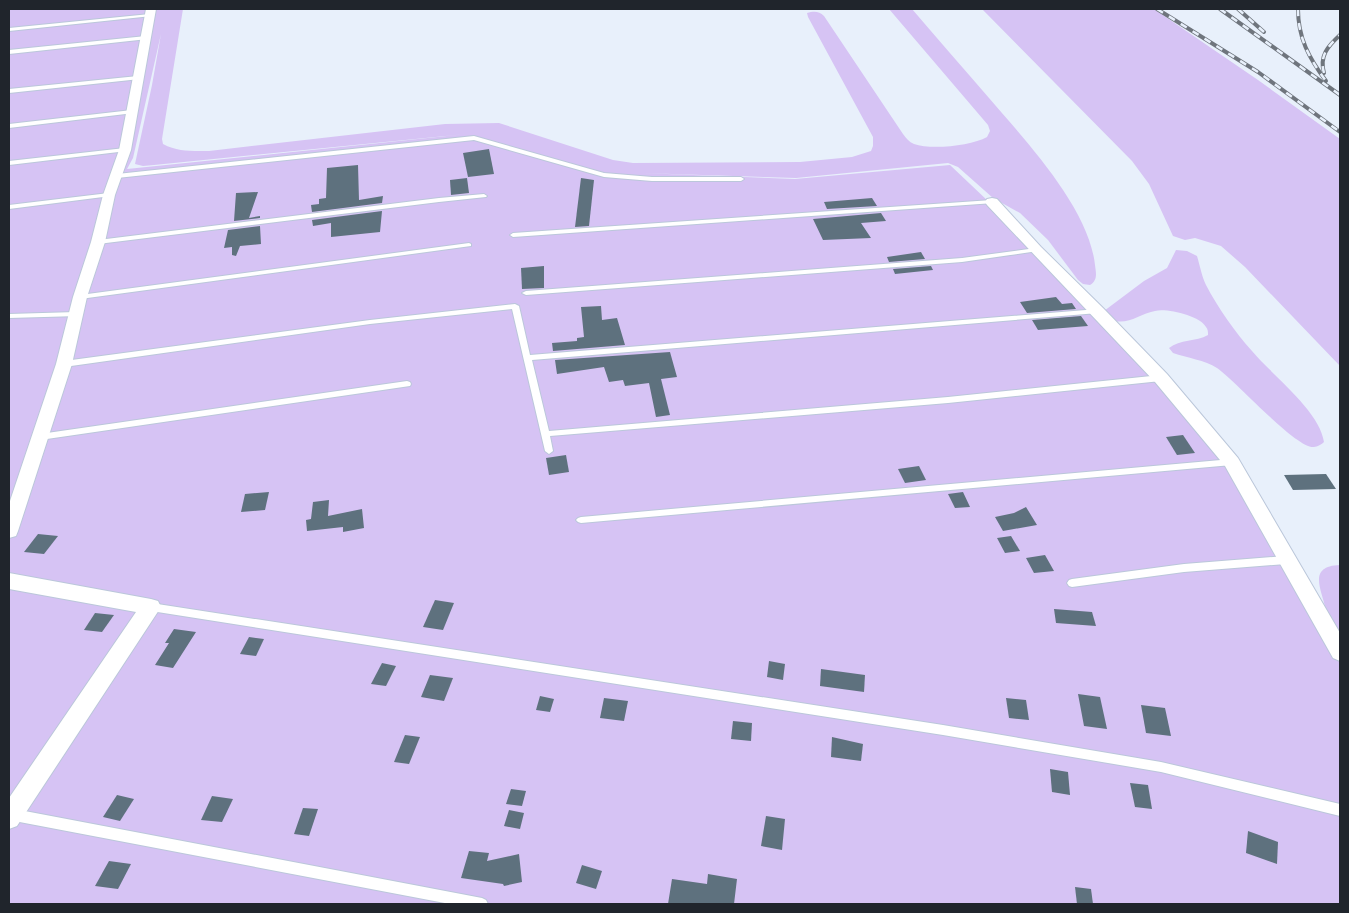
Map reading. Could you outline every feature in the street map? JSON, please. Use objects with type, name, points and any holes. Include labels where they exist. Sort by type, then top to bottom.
[{"type":"street","points":[[9,531],[64,364],[80,297],[98,242],[109,195],[125,150],[150,12]]},
{"type":"street","points":[[992,202],[1036,250],[1098,311],[1161,378],[1232,462],[1340,652]]},
{"type":"street","points":[[9,582],[151,607],[10,815]]},
{"type":"lane","points":[[9,30],[150,12]]},
{"type":"lane","points":[[9,52],[146,38]]},
{"type":"lane","points":[[9,91],[138,78]]},
{"type":"lane","points":[[9,126],[132,112]]},
{"type":"lane","points":[[117,176],[474,138],[604,175],[652,179],[740,179]]},
{"type":"lane","points":[[9,163],[125,150]]},
{"type":"lane","points":[[9,207],[109,195]]},
{"type":"lane","points":[[98,242],[484,196]]},
{"type":"lane","points":[[513,235],[992,202]]},
{"type":"lane","points":[[80,297],[469,245]]},
{"type":"lane","points":[[526,293],[962,260],[1036,250]]},
{"type":"lane","points":[[64,364],[370,322],[515,306],[549,451]]},
{"type":"lane","points":[[527,358],[1098,311]]},
{"type":"lane","points":[[9,316],[76,314]]},
{"type":"lane","points":[[551,433],[948,400],[1161,378]]},
{"type":"lane","points":[[40,437],[407,384]]},
{"type":"lane","points":[[580,520],[1232,462]]},
{"type":"lane","points":[[1072,583],[1184,568],[1286,560]]},
{"type":"lane","points":[[151,607],[943,730],[1123,760],[1161,767],[1340,810]]},
{"type":"lane","points":[[10,815],[482,904]]},
{"type":"shaded area","points":[[9,9],[183,9],[162,139],[163,144],[174,148],[209,151],[445,124],[499,123],[613,160],[633,163],[800,162],[852,157],[871,151],[873,137],[808,17],[807,13],[814,12],[824,16],[903,134],[911,142],[930,147],[951,146],[971,143],[987,137],[990,131],[988,125],[889,9],[912,9],[1020,134],[1069,198],[1090,243],[1096,274],[1094,281],[1090,285],[1083,284],[1078,280],[1048,240],[1020,213],[993,198],[958,167],[948,163],[796,178],[641,173],[795,179],[950,165],[1104,311],[1144,281],[1167,268],[1176,250],[1187,251],[1197,256],[1206,285],[1233,328],[1261,361],[1305,406],[1321,430],[1324,442],[1315,447],[1305,445],[1280,426],[1217,368],[1173,353],[1169,348],[1173,345],[1208,335],[1207,328],[1197,319],[1183,314],[1160,310],[1149,312],[1130,320],[1114,321],[1145,353],[1202,421],[1253,495],[1325,607],[1320,587],[1320,574],[1330,566],[1340,565],[1340,904],[9,904]],"holes":[[[161,34],[135,164],[143,166],[466,134],[127,169],[133,158]]]},
{"type":"shaded area","points":[[982,9],[1154,9],[1340,139],[1340,366],[1245,267],[1221,246],[1195,238],[1185,240],[1173,236],[1149,184],[1132,161]]},
{"type":"building","points":[[489,149],[494,174],[468,177],[463,153]]},
{"type":"building","points":[[358,165],[359,200],[383,196],[382,203],[312,212],[311,205],[319,204],[319,199],[326,198],[327,168]]},
{"type":"building","points":[[467,178],[469,193],[451,195],[450,180]]},
{"type":"building","points":[[581,178],[594,180],[589,226],[575,227]]},
{"type":"building","points":[[258,192],[249,218],[260,216],[260,218],[234,221],[236,193]]},
{"type":"building","points":[[872,198],[877,206],[827,209],[824,202]]},
{"type":"building","points":[[382,211],[380,232],[331,237],[331,223],[313,226],[312,220]]},
{"type":"building","points":[[881,213],[886,221],[861,223],[871,238],[823,240],[813,219]]},
{"type":"building","points":[[260,226],[261,244],[240,246],[236,256],[232,255],[232,247],[224,248],[228,230]]},
{"type":"building","points":[[921,252],[925,259],[889,262],[887,257]]},
{"type":"building","points":[[544,266],[544,288],[522,289],[521,268]]},
{"type":"building","points":[[931,266],[933,270],[895,274],[893,269]]},
{"type":"building","points":[[1056,297],[1062,304],[1072,303],[1076,309],[1027,313],[1020,302]]},
{"type":"building","points":[[601,306],[602,320],[617,318],[625,345],[553,351],[552,343],[577,341],[577,338],[584,337],[581,307]]},
{"type":"building","points":[[1081,316],[1088,326],[1038,330],[1032,320]]},
{"type":"building","points":[[670,352],[677,377],[661,379],[670,415],[656,417],[649,383],[625,386],[623,380],[609,382],[604,367],[557,374],[555,360]]},
{"type":"building","points":[[1183,435],[1195,453],[1177,455],[1166,437]]},
{"type":"building","points":[[566,455],[569,472],[549,475],[546,458]]},
{"type":"building","points":[[919,466],[926,480],[905,483],[898,469]]},
{"type":"building","points":[[1326,474],[1336,489],[1293,490],[1284,475]]},
{"type":"building","points":[[269,492],[265,510],[241,512],[245,494]]},
{"type":"building","points":[[963,492],[970,507],[955,508],[948,494]]},
{"type":"building","points":[[329,500],[328,516],[362,509],[364,528],[343,532],[343,527],[307,531],[306,520],[311,519],[313,502]]},
{"type":"building","points":[[1026,507],[1037,525],[1003,531],[995,517],[1014,513]]},
{"type":"building","points":[[38,534],[58,536],[44,554],[24,552]]},
{"type":"building","points":[[1011,536],[1020,551],[1005,553],[997,538]]},
{"type":"building","points":[[1045,555],[1054,571],[1034,573],[1026,558]]},
{"type":"building","points":[[435,600],[454,603],[443,630],[423,627]]},
{"type":"building","points":[[1054,609],[1092,612],[1096,626],[1056,623]]},
{"type":"building","points":[[95,613],[114,615],[102,632],[84,630]]},
{"type":"building","points":[[174,629],[196,632],[173,668],[155,665],[169,643],[165,643]]},
{"type":"building","points":[[249,637],[264,639],[256,656],[240,654]]},
{"type":"building","points":[[769,661],[785,664],[783,680],[767,677]]},
{"type":"building","points":[[382,663],[396,666],[386,686],[371,684]]},
{"type":"building","points":[[821,669],[865,675],[864,692],[820,686]]},
{"type":"building","points":[[430,675],[453,678],[444,701],[421,697]]},
{"type":"building","points":[[1078,694],[1100,697],[1107,729],[1084,726]]},
{"type":"building","points":[[540,696],[554,699],[550,712],[536,710]]},
{"type":"building","points":[[604,698],[628,701],[624,721],[600,718]]},
{"type":"building","points":[[1006,698],[1026,700],[1029,720],[1009,718]]},
{"type":"building","points":[[1141,705],[1165,708],[1171,736],[1146,733]]},
{"type":"building","points":[[733,721],[752,723],[751,741],[731,739]]},
{"type":"building","points":[[405,735],[420,737],[409,764],[394,762]]},
{"type":"building","points":[[832,737],[863,744],[861,761],[831,757]]},
{"type":"building","points":[[1050,769],[1068,772],[1070,795],[1052,792]]},
{"type":"building","points":[[1130,783],[1148,785],[1152,809],[1135,807]]},
{"type":"building","points":[[511,789],[526,791],[522,806],[506,804]]},
{"type":"building","points":[[117,795],[134,799],[120,821],[103,817]]},
{"type":"building","points":[[212,796],[233,799],[222,822],[201,820]]},
{"type":"building","points":[[303,808],[318,809],[309,836],[294,834]]},
{"type":"building","points":[[509,810],[524,813],[520,829],[504,826]]},
{"type":"building","points":[[766,816],[785,819],[782,850],[761,846]]},
{"type":"building","points":[[1248,831],[1278,842],[1277,864],[1246,853]]},
{"type":"building","points":[[469,851],[489,853],[487,861],[519,854],[522,882],[504,886],[503,884],[461,878]]},
{"type":"building","points":[[109,861],[131,864],[118,889],[95,886]]},
{"type":"building","points":[[582,865],[602,871],[596,889],[576,883]]},
{"type":"building","points":[[708,874],[737,879],[734,904],[668,904],[672,879],[707,884]]},
{"type":"building","points":[[1075,887],[1091,889],[1093,904],[1077,904]]},
{"type":"railway","points":[[1157,9],[1258,72],[1340,132]]},
{"type":"railway","points":[[1220,9],[1340,95]]},
{"type":"railway","points":[[1238,9],[1264,32]]},
{"type":"railway","points":[[1298,9],[1302,38],[1314,64],[1326,81]]},
{"type":"railway","points":[[1324,73],[1324,56],[1332,43],[1340,35]]}]
